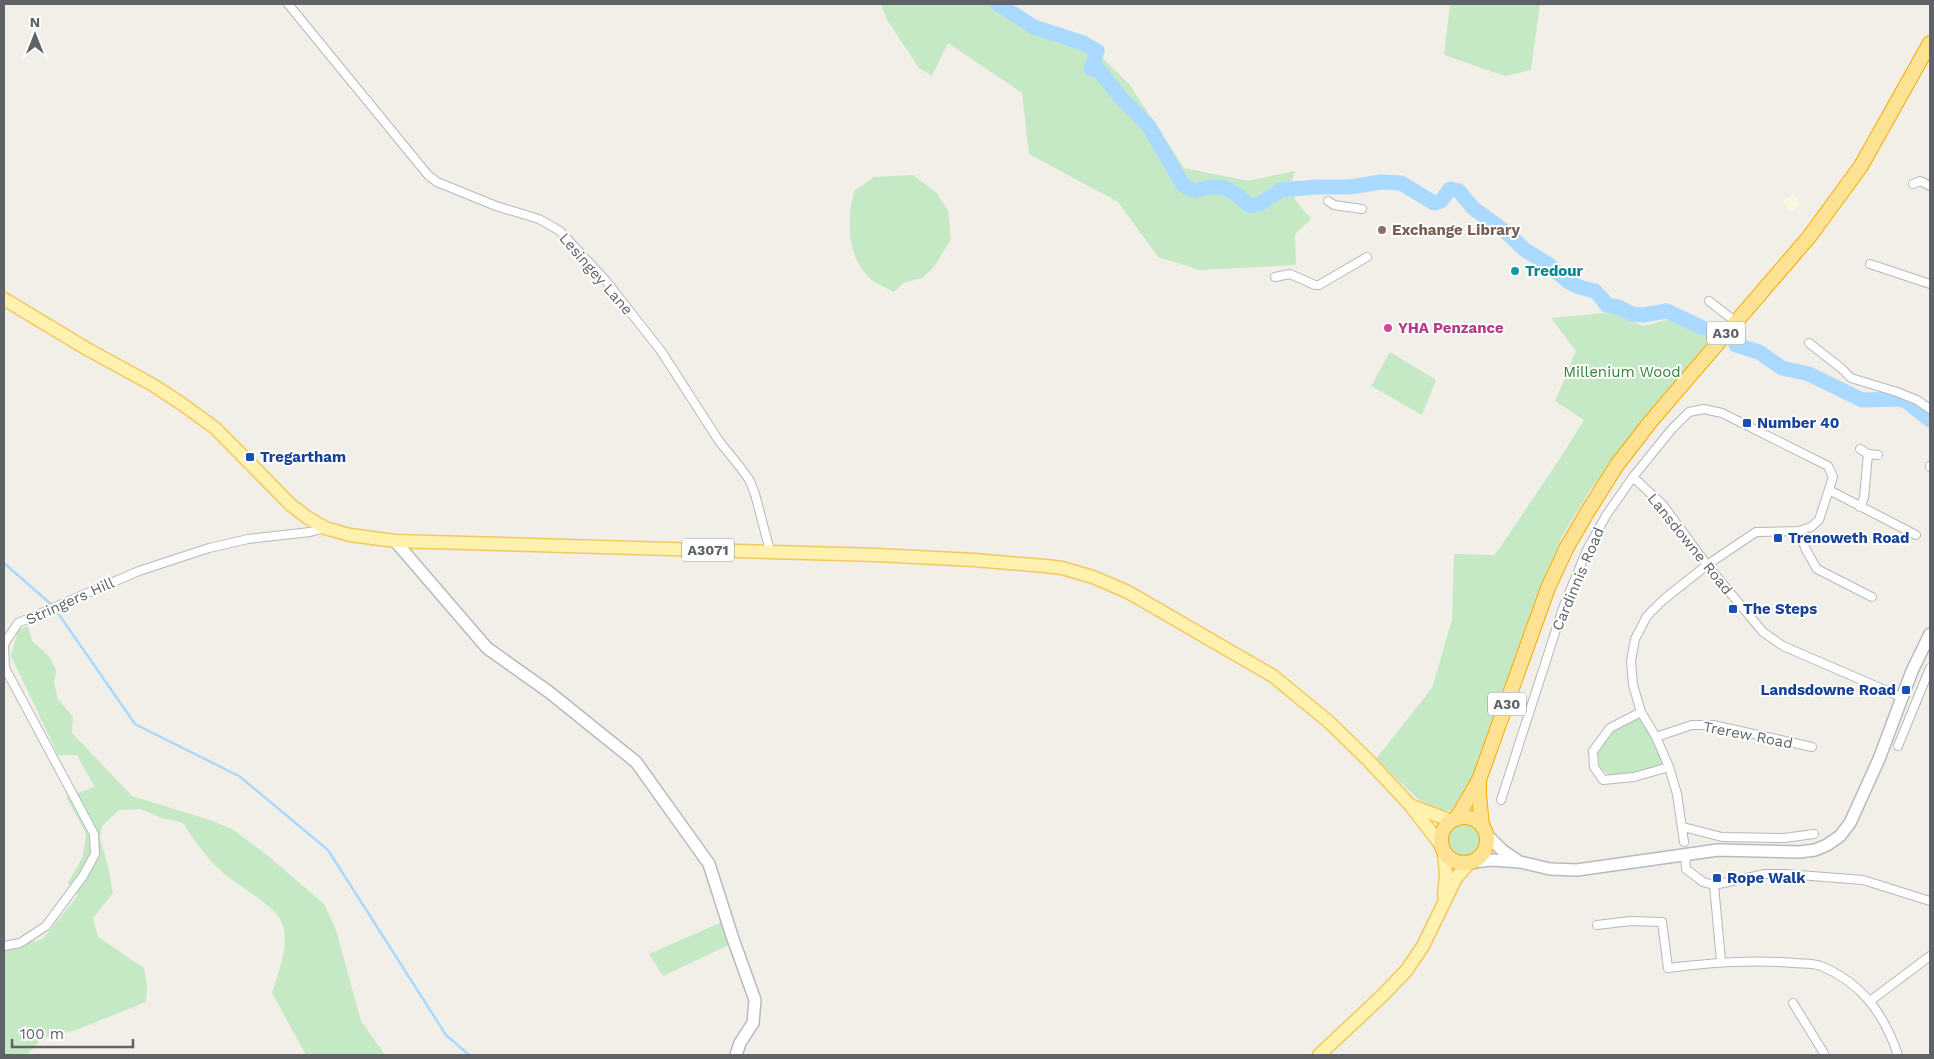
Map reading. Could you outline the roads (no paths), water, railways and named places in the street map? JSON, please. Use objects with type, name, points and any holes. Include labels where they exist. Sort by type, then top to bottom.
[{"type":"highway","name":"A30","points":[[1454,820],[1480,780],[1545,596],[1567,547],[1617,465],[1650,422],[1809,237],[1861,166],[1930,43]]},
{"type":"highway","name":"A30","points":[[1480,780],[1479,795],[1484,830]]},
{"type":"highway","points":[[1468,818],[1476,821],[1484,830],[1485,849],[1482,856],[1471,862],[1454,862],[1443,848],[1443,831],[1454,820],[1468,818]]},
{"type":"main road","name":"A3071","points":[[4,299],[87,349],[153,385],[182,404],[215,428],[291,505],[325,528],[350,535],[394,541],[770,551],[974,560],[1062,568],[1093,577],[1128,592],[1273,676],[1329,722],[1367,758],[1410,804],[1443,848]]},
{"type":"main road","points":[[394,541],[487,648],[549,692],[636,762],[709,864],[755,1000],[753,1023],[740,1043],[736,1055]]},
{"type":"main road","points":[[1319,1055],[1384,995],[1406,971],[1423,946],[1456,878],[1471,862],[1492,860],[1520,862],[1550,869],[1577,870],[1718,850],[1799,852],[1815,850],[1827,845],[1840,836],[1850,823],[1878,759],[1923,645],[1930,634]]},
{"type":"main road","name":"A3071","points":[[1410,804],[1436,816],[1454,820]]},
{"type":"main road","points":[[1484,830],[1503,850],[1520,862]]},
{"type":"main road","points":[[1443,848],[1446,874],[1444,900]]},
{"type":"street","name":"Lesingey Lane","points":[[288,4],[428,175],[437,182],[496,206],[539,219],[560,231],[606,282],[660,351],[719,440],[750,481],[770,551]]},
{"type":"street","points":[[1913,184],[1920,181],[1930,186]]},
{"type":"street","points":[[1328,201],[1334,204],[1362,209]]},
{"type":"street","points":[[1275,277],[1290,274],[1319,285],[1367,256]]},
{"type":"street","points":[[1880,258],[1873,265],[1930,284]]},
{"type":"street","points":[[1709,302],[1736,322]]},
{"type":"street","points":[[1810,343],[1841,368],[1850,378],[1897,392],[1917,400],[1930,409]]},
{"type":"street","name":"Cardinnis Road","points":[[1501,800],[1563,608],[1587,550],[1607,514],[1633,477],[1671,430],[1689,412],[1704,409],[1722,413],[1828,466],[1832,477],[1829,490]]},
{"type":"street","points":[[1860,449],[1868,454],[1878,455]]},
{"type":"street","points":[[1860,507],[1864,498],[1868,454]]},
{"type":"street","name":"Lansdowne Road","points":[[1633,477],[1663,505],[1707,565],[1763,632],[1782,646],[1901,697]]},
{"type":"street","points":[[1684,842],[1677,794],[1669,767],[1656,737],[1641,712],[1633,685],[1631,661],[1635,639],[1647,616],[1663,600],[1707,565],[1756,532],[1798,531],[1811,527],[1819,520],[1829,490],[1916,535]]},
{"type":"street","name":"Stringers Hill","points":[[4,946],[20,943],[46,926],[83,876],[95,854],[94,834],[5,668],[4,644],[7,632],[18,624],[59,605],[139,571],[209,548],[248,539],[310,532],[325,528]]},
{"type":"street","points":[[1798,531],[1817,569],[1872,597]]},
{"type":"street","points":[[1898,746],[1930,668]]},
{"type":"street","points":[[1641,712],[1610,728],[1593,751],[1594,767],[1603,780],[1634,777],[1669,767]]},
{"type":"street","name":"Trerew Road","points":[[1656,737],[1692,725],[1713,725],[1812,747]]},
{"type":"street","points":[[1683,828],[1722,837],[1784,838],[1814,834]]},
{"type":"street","points":[[1685,854],[1686,869],[1703,882],[1714,885],[1765,874],[1786,874],[1863,880],[1930,901]]},
{"type":"street","points":[[1714,885],[1721,961]]},
{"type":"street","points":[[1597,925],[1631,921],[1662,922],[1668,968],[1721,961],[1770,961],[1819,965],[1854,985],[1870,1001],[1892,1037],[1898,1055]]},
{"type":"street","points":[[1870,1001],[1930,956]]},
{"type":"street","points":[[1793,1003],[1825,1055]]},
{"type":"waterway","points":[[998,4],[1034,27],[1083,43],[1097,51],[1091,69],[1099,70],[1121,98],[1149,126],[1183,185],[1195,191],[1212,187],[1226,188],[1250,206],[1260,204],[1281,190],[1349,187],[1382,182],[1401,183],[1434,203],[1441,201],[1450,189],[1459,191],[1473,208],[1506,232],[1525,250],[1548,264],[1567,281],[1579,287],[1595,291],[1605,302]]},
{"type":"waterway","points":[[1606,305],[1618,307],[1632,314],[1643,315],[1667,311],[1703,328]]},
{"type":"waterway","points":[[1736,345],[1759,352],[1782,368],[1809,374],[1862,400],[1896,399],[1906,401],[1930,420]]},
{"type":"waterway","points":[[4,563],[53,606],[135,724],[239,776],[328,850],[446,1035],[469,1055]]},
{"type":"place","name":"Exchange Library","points":[[1382,230]]},
{"type":"place","name":"Tredour","points":[[1515,271]]},
{"type":"place","name":"YHA Penzance","points":[[1388,328]]},
{"type":"place","name":"Number 40","points":[[1747,423]]},
{"type":"place","name":"Tregartham","points":[[250,457]]},
{"type":"place","name":"Trenoweth Road","points":[[1778,538]]},
{"type":"place","name":"The Steps","points":[[1733,609]]},
{"type":"place","name":"Landsdowne Road","points":[[1906,690]]},
{"type":"place","name":"Rope Walk","points":[[1717,878]]},
{"type":"park label","name":"Millenium Wood","points":[[1622,372]]}]
